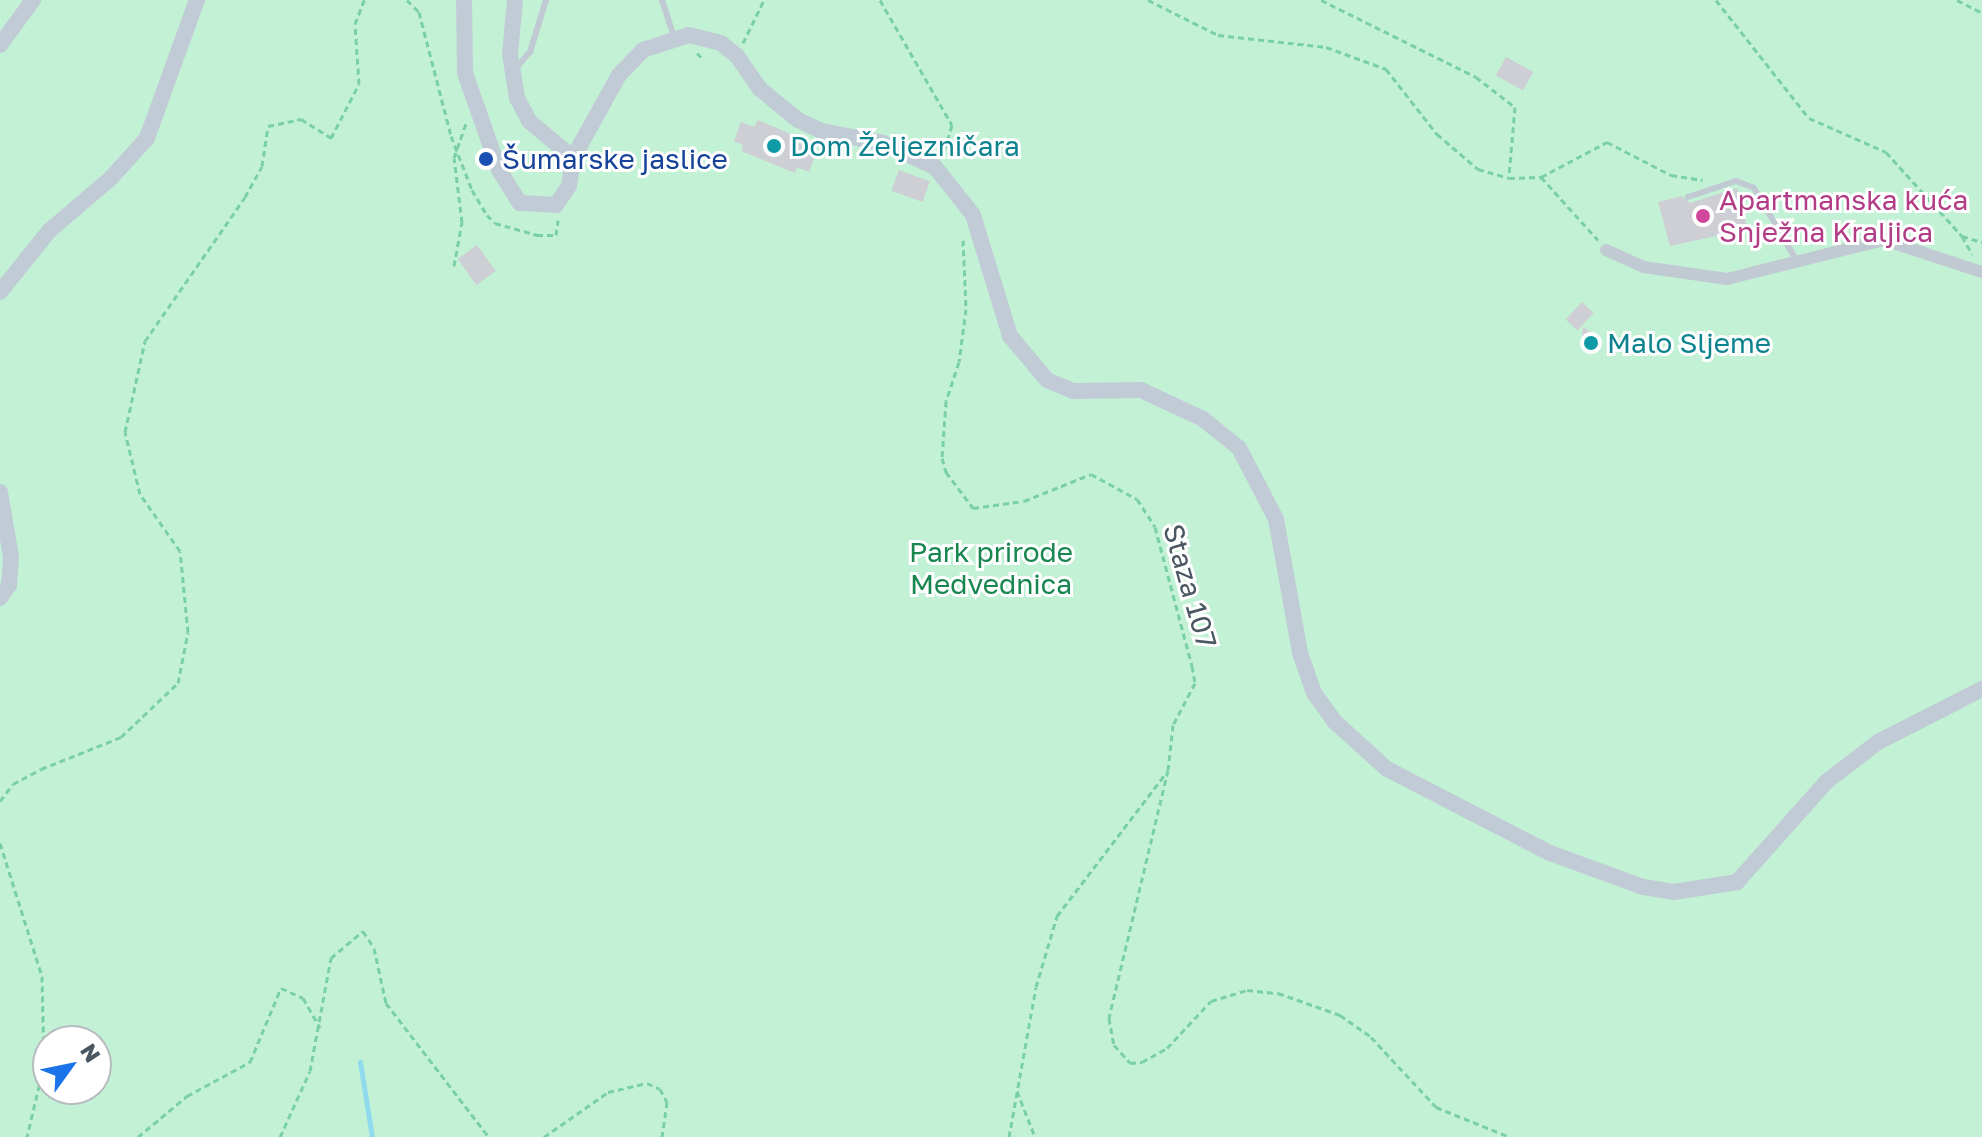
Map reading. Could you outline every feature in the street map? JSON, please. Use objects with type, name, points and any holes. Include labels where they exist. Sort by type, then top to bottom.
[{"type":"main road","points":[[0,45],[33,0]]},
{"type":"main road","points":[[0,292],[49,231],[111,178],[147,138],[197,0]]},
{"type":"main road","points":[[464,0],[462,55],[476,105],[508,192],[520,203],[556,205],[569,186],[573,158],[619,75],[643,50],[674,37],[705,37],[737,56],[760,89],[798,120],[822,131],[883,143],[935,167],[973,215],[1010,336],[1047,380],[1073,391],[1141,390],[1203,419],[1239,448],[1276,519],[1300,653],[1314,693],[1334,721],[1387,769],[1550,853],[1643,887],[1674,892],[1737,882],[1826,782],[1878,742],[1982,689]]},
{"type":"main road","points":[[515,0],[511,74],[529,121],[573,158]]},
{"type":"main road","points":[[0,492],[11,557],[9,585],[0,598]]},
{"type":"street","points":[[1606,250],[1644,267],[1715,279],[1884,240],[1982,272]]},
{"type":"lane","points":[[511,74],[530,52],[546,0]]},
{"type":"lane","points":[[662,0],[674,37]]},
{"type":"lane","points":[[1688,197],[1736,181],[1754,188],[1797,261]]},
{"type":"path","points":[[0,801],[13,784],[41,769],[121,737],[178,683],[188,632],[180,551],[140,494],[125,432],[145,341],[245,197],[262,166],[268,126],[301,119],[331,138],[359,84],[355,24],[364,0]]},
{"type":"path","points":[[737,56],[764,0]]},
{"type":"path","points":[[880,0],[952,125],[935,167]]},
{"type":"path","points":[[1148,0],[1218,35],[1326,47],[1386,69],[1437,134],[1478,169],[1509,178],[1541,177],[1607,142],[1671,175],[1715,182],[1718,187]]},
{"type":"path","points":[[1321,0],[1476,77],[1515,107],[1509,178]]},
{"type":"path","points":[[1716,0],[1809,118],[1886,152],[1962,236],[1982,272]]},
{"type":"path","points":[[1957,0],[1982,13]]},
{"type":"path","points":[[454,266],[462,222],[454,158],[476,105]]},
{"type":"path","points":[[1541,177],[1606,250]]},
{"type":"path","name":"Staza 107","points":[[963,226],[966,309],[959,362],[946,401],[942,458],[946,472],[973,508],[1024,501],[1091,474],[1137,500],[1155,527],[1166,560],[1195,683],[1173,725],[1168,770]]},
{"type":"path","points":[[1962,236],[1982,242]]},
{"type":"path","points":[[1009,1137],[1036,987],[1057,916],[1168,770]]},
{"type":"path","points":[[1168,770],[1109,1018],[1109,1033],[1121,1056],[1136,1064],[1160,1054],[1224,994],[1278,993],[1340,1015],[1371,1037],[1436,1107],[1510,1137]]},
{"type":"path","points":[[0,843],[42,976],[44,1065],[27,1137]]},
{"type":"path","points":[[280,1137],[310,1071],[331,958],[363,931],[374,948],[386,1003],[461,1107],[489,1137]]},
{"type":"path","points":[[138,1137],[187,1096],[250,1062],[281,988],[303,998],[320,1028]]},
{"type":"path","points":[[544,1137],[608,1092],[647,1083],[660,1089],[667,1102],[662,1137]]},
{"type":"path","points":[[1017,1091],[1035,1137]]},
{"type":"green space","name":"Park prirode Medvednica","points":[[0,0],[1982,0],[1982,1137],[0,1137]]},
{"type":"building","points":[[1506,57],[1533,72],[1523,90],[1496,75]]},
{"type":"building","name":"Dom Željezničara","points":[[758,120],[807,141],[805,147],[817,152],[809,172],[797,167],[795,173],[741,151],[743,145],[734,141],[741,122],[754,127]]},
{"type":"building","points":[[899,170],[930,181],[922,202],[891,191]]},
{"type":"building","name":"Apartmanska kuća Snježna Kraljica","points":[[1737,188],[1748,229],[1670,246],[1658,202],[1682,196],[1690,203]]},
{"type":"building","points":[[477,245],[496,271],[476,285],[458,259]]},
{"type":"building","points":[[1582,302],[1594,313],[1577,330],[1566,320]]},
{"type":"building","name":"Malo Sljeme","points":[[1583,327],[1599,338],[1595,352],[1581,347]]},
{"type":"waterway","points":[[360,1062],[372,1137]]},
{"type":"place","name":"Dom Željezničara","points":[[774,146]]},
{"type":"place","name":"Šumarske jaslice","points":[[486,159]]},
{"type":"place","name":"Apartmanska kuća Snježna Kraljica","points":[[1703,216]]},
{"type":"place","name":"Malo Sljeme","points":[[1591,343]]}]
